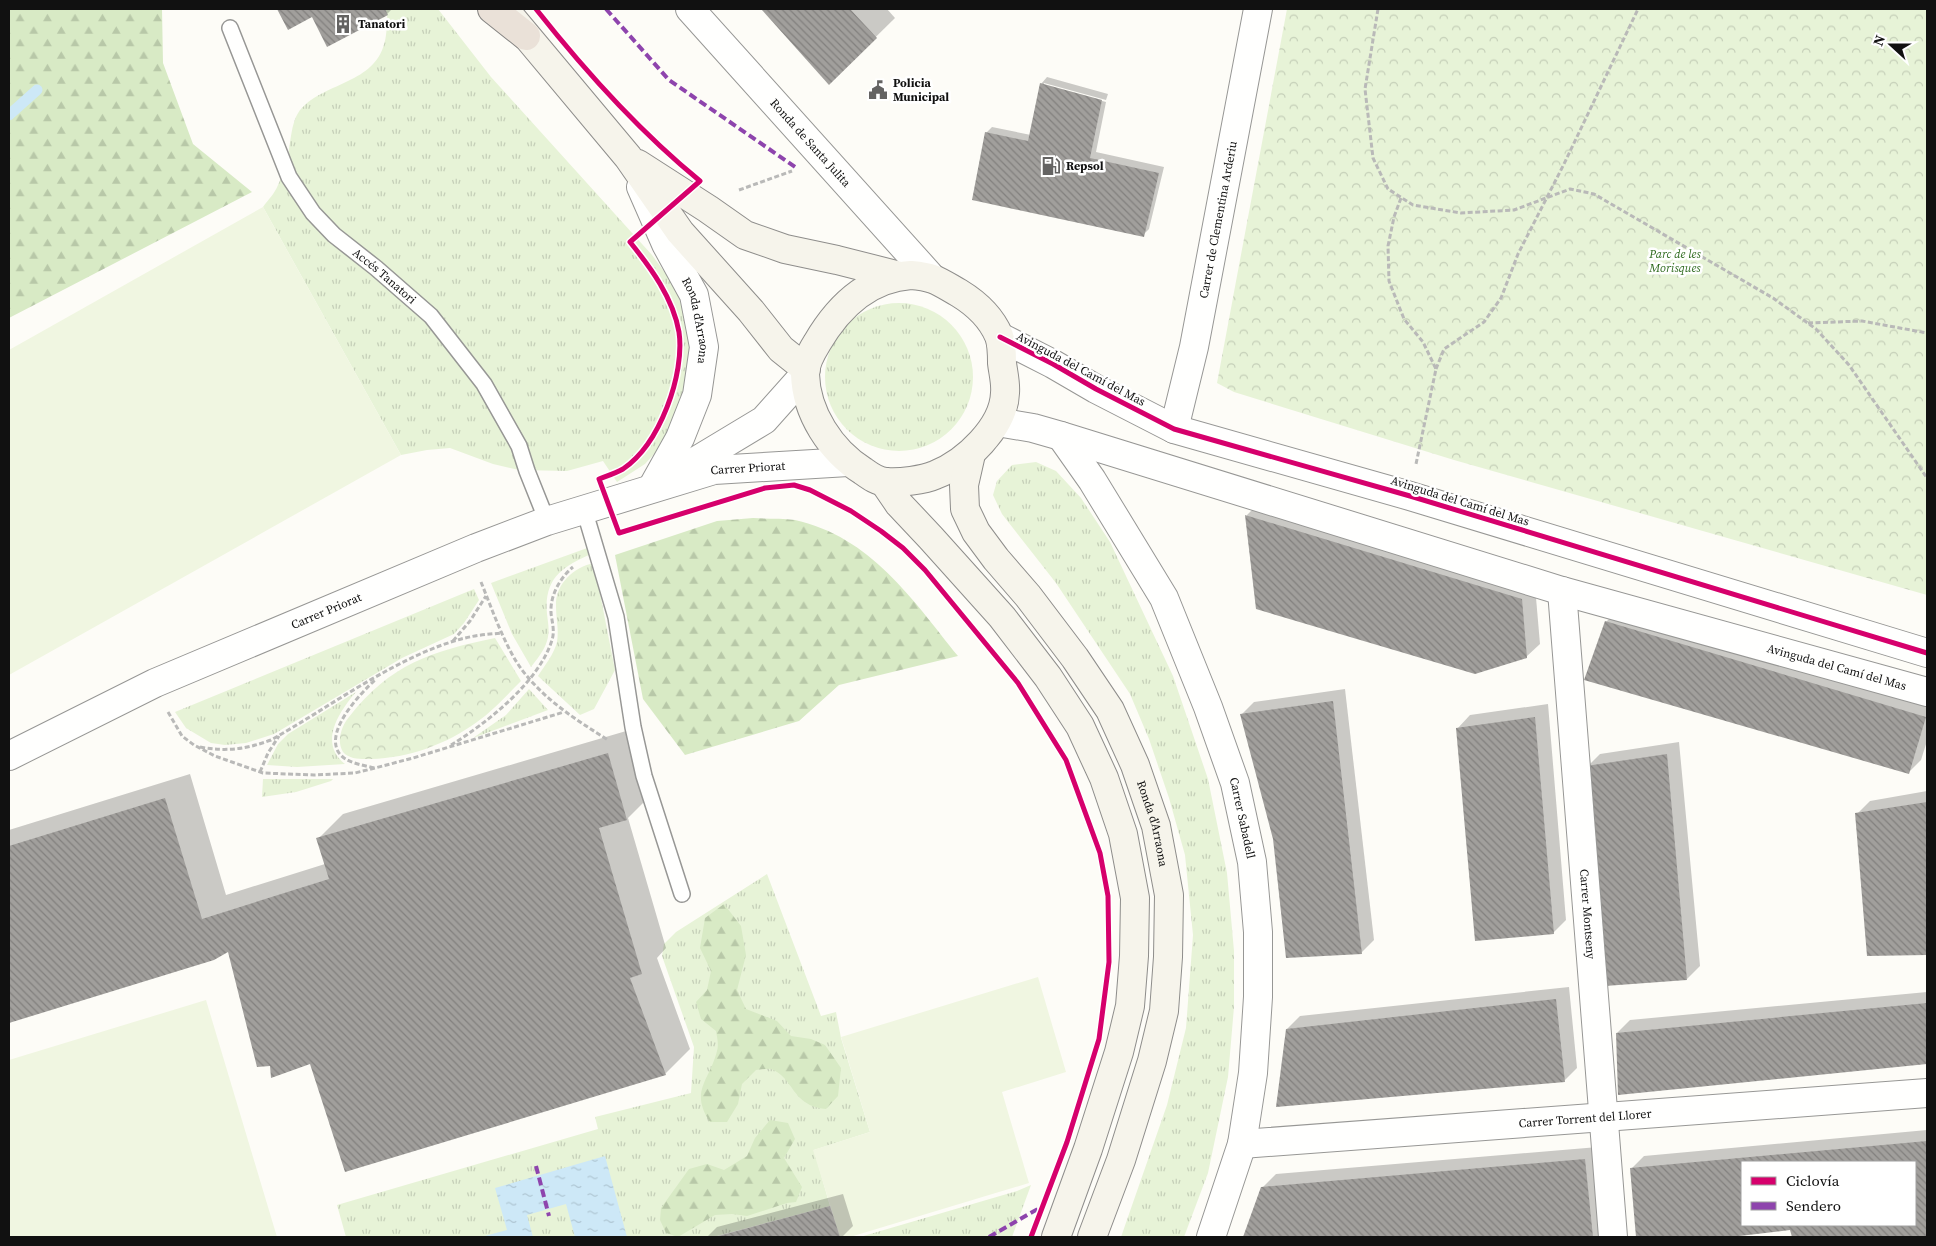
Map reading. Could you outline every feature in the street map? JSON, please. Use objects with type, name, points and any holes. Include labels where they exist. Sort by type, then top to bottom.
[{"type":"highway","points":[[492,9],[526,36]]},
{"type":"street","name":"Ronda d'Arraona","points":[[504,9],[628,157],[680,232],[781,349],[806,372]]},
{"type":"street","name":"Ronda de Santa Julita","points":[[690,9],[932,277]]},
{"type":"street","name":"Carrer de Clementina Arderiu","points":[[1174,429],[1194,347],[1258,9]]},
{"type":"street","name":"Ronda d'Arraona","points":[[628,157],[708,209],[745,236],[785,249],[900,276]]},
{"type":"street","name":"Ronda d'Arraona","points":[[628,157],[666,244],[694,294],[704,347],[696,395],[684,430],[652,488]]},
{"type":"street","points":[[900,276],[932,277],[977,304],[1000,337],[1006,394],[997,422],[971,454],[935,476],[884,482],[848,462],[825,434],[810,405],[806,372],[814,349],[829,322],[853,297],[874,284],[900,276]]},
{"type":"street","name":"Avinguda del Camí del Mas","points":[[1000,337],[1174,429],[1410,496],[1927,653]]},
{"type":"street","name":"Carrer Priorat","points":[[652,488],[764,420],[806,372]]},
{"type":"street","name":"Avinguda del Camí del Mas","points":[[997,422],[1033,428],[1061,436],[1562,591],[1927,692]]},
{"type":"street","name":"Carrer Sabadell","points":[[1061,436],[1092,480],[1164,598],[1208,707],[1235,783],[1252,862],[1258,932],[1258,997],[1254,1073],[1242,1144],[1211,1237]]},
{"type":"street","name":"Ronda d'Arraona","points":[[971,454],[964,485],[965,509],[976,532],[1075,658],[1110,710],[1135,766],[1156,826],[1169,895],[1168,957],[1164,1011],[1152,1061],[1120,1160],[1092,1237]]},
{"type":"street","name":"Carrer Priorat","points":[[9,756],[155,683],[476,548],[548,521],[714,470],[848,462]]},
{"type":"street","points":[[884,482],[899,504],[1002,617],[1048,678],[1080,726],[1104,778],[1123,834],[1135,898],[1134,956],[1130,1006],[1120,1052],[1056,1237]]},
{"type":"street","name":"Carrer Montseny","points":[[1562,591],[1613,1237]]},
{"type":"street","name":"Carrer Torrent del Llorer","points":[[1242,1144],[1927,1094]]},
{"type":"lane","name":"Accés Tanatori","points":[[230,28],[289,177],[313,213],[334,235],[376,268],[431,316],[484,384],[519,446],[527,471],[548,521]]},
{"type":"lane","points":[[584,509],[616,617],[633,727],[641,760],[682,894]]},
{"type":"path","points":[[1378,9],[1365,89],[1373,158],[1388,188],[1413,205],[1461,213],[1514,210],[1570,189],[1594,194],[1773,298],[1816,329],[1849,365],[1927,478]]},
{"type":"path","points":[[1410,496],[1436,369],[1444,349],[1484,322],[1501,298],[1518,254],[1548,198],[1638,9]]},
{"type":"path","points":[[733,193],[798,169]]},
{"type":"path","points":[[1401,198],[1394,217],[1388,246],[1389,281],[1404,319],[1423,342],[1436,369]]},
{"type":"path","points":[[1807,323],[1862,320],[1927,333]]},
{"type":"path","points":[[446,748],[493,717],[529,678],[540,663],[553,638],[552,604],[559,582],[577,564],[598,554]]},
{"type":"path","points":[[479,579],[502,633],[521,668],[529,678],[564,712],[641,760]]},
{"type":"path","points":[[452,642],[470,621],[486,595]]},
{"type":"path","points":[[194,745],[216,750],[233,750],[254,746],[280,735],[409,660],[464,638],[502,633]]},
{"type":"path","points":[[375,768],[344,758],[336,748],[336,738],[345,714],[365,689],[381,675]]},
{"type":"path","points":[[166,707],[182,736],[215,756],[260,772],[314,775],[355,773],[375,768],[564,712]]},
{"type":"path","points":[[260,772],[268,753],[280,735]]},
{"type":"green space","points":[[9,9],[162,9],[163,63],[193,144],[252,192],[9,318]]},
{"type":"green space","points":[[385,9],[438,9],[491,77],[652,255],[677,289],[690,333],[693,367],[678,413],[664,443],[645,464],[617,482],[603,461],[567,471],[519,470],[493,464],[450,448],[401,455],[263,207],[280,181],[288,158],[293,125],[301,108],[318,96],[355,78],[375,62],[382,50],[386,35],[387,18]]},
{"type":"green space","name":"Parc de les Morisques","points":[[1287,9],[1927,9],[1927,595],[1454,460],[1234,392],[1217,383]]},
{"type":"green space","points":[[263,207],[401,455],[9,675],[9,350]]},
{"type":"green space","points":[[899,303],[927,309],[951,325],[967,349],[973,377],[967,405],[951,429],[927,445],[899,451],[871,445],[847,429],[831,405],[825,377],[831,349],[847,325],[871,309]]},
{"type":"green space","points":[[1036,462],[1056,471],[1081,498],[1110,542],[1173,676],[1208,779],[1227,873],[1234,951],[1234,1007],[1228,1077],[1208,1173],[1184,1237],[1121,1237],[1167,1105],[1186,1028],[1193,935],[1185,855],[1169,798],[1149,739],[1130,694],[1056,583],[1002,514],[993,495],[997,481],[1012,465]]},
{"type":"green space","points":[[753,518],[795,520],[822,528],[846,540],[868,555],[888,573],[924,613],[958,656],[839,685],[799,721],[685,755],[643,699],[615,555],[717,521]]},
{"type":"green space","points":[[590,547],[591,554],[564,569],[552,583],[547,602],[549,630],[547,641],[542,652],[531,667],[512,634],[491,583]]},
{"type":"green space","points":[[594,563],[615,670],[594,709],[580,715],[538,676],[556,646],[558,633],[556,606],[562,584],[579,568]]},
{"type":"green space","points":[[474,589],[479,600],[464,623],[454,634],[402,658],[274,734],[246,743],[225,745],[211,743],[186,728],[175,712]]},
{"type":"green space","points":[[495,638],[521,681],[483,718],[453,737],[413,753],[385,758],[364,759],[353,758],[343,752],[340,738],[344,724],[364,699],[380,684],[414,662],[451,648]]},
{"type":"green space","points":[[529,689],[548,710],[473,738],[506,715]]},
{"type":"green space","points":[[356,692],[338,718],[332,737],[333,747],[337,756],[345,764],[297,767],[267,765],[278,744],[288,734]]},
{"type":"green space","points":[[263,779],[333,779],[296,792],[262,797]]},
{"type":"green space","points":[[767,874],[821,1016],[836,1012],[841,1038],[870,1132],[814,1150],[830,1206],[713,1237],[346,1237],[337,1205],[598,1129],[595,1117],[691,1093],[694,1047],[662,956],[664,944],[676,932]]},
{"type":"green space","points":[[724,904],[741,926],[746,955],[737,990],[746,1009],[777,1021],[791,1036],[811,1039],[825,1045],[841,1068],[838,1096],[826,1109],[806,1103],[779,1073],[768,1069],[756,1070],[742,1084],[738,1104],[727,1122],[710,1122],[704,1111],[701,1094],[714,1061],[718,1044],[716,1031],[701,1019],[696,1002],[707,990],[711,971],[700,948],[705,918]]},
{"type":"green space","points":[[1038,977],[1066,1072],[1002,1092],[1029,1183],[850,1237],[840,1237],[813,1150],[870,1132],[841,1037]]},
{"type":"green space","points":[[206,1000],[277,1237],[9,1237],[9,1060]]},
{"type":"green space","points":[[770,1120],[788,1123],[795,1139],[784,1158],[802,1187],[796,1202],[787,1203],[747,1216],[732,1214],[715,1215],[678,1237],[666,1233],[660,1220],[661,1208],[689,1169],[707,1164],[724,1170],[747,1156],[755,1138]]},
{"type":"green space","points":[[1031,1185],[1012,1237],[860,1237],[1017,1191]]},
{"type":"water","points":[[605,1156],[627,1237],[575,1237],[566,1204],[527,1215],[533,1237],[481,1237],[507,1230],[495,1188]]},
{"type":"building","name":"Tanatori","points":[[277,9],[385,9],[388,15],[327,47],[312,17],[288,30]]},
{"type":"building","points":[[761,9],[850,9],[877,38],[829,85]]},
{"type":"building","name":"Repsol","points":[[1040,83],[1102,100],[1090,158],[1159,173],[1144,237],[972,200],[985,132],[1028,141]]},
{"type":"building","points":[[1245,515],[1522,599],[1527,658],[1475,674],[1256,609]]},
{"type":"building","points":[[1605,621],[1926,717],[1909,774],[1584,680]]},
{"type":"building","points":[[1333,701],[1362,954],[1286,958],[1273,839],[1240,714]]},
{"type":"building","points":[[1535,717],[1554,934],[1475,941],[1456,728]]},
{"type":"building","points":[[608,753],[627,820],[599,828],[642,974],[630,978],[666,1075],[345,1172],[310,1064],[271,1078],[270,1066],[257,1067],[228,952],[214,960],[9,1023],[9,846],[165,798],[202,919],[329,879],[316,838]]},
{"type":"building","points":[[1667,754],[1687,980],[1605,986],[1586,766]]},
{"type":"building","points":[[1927,802],[1927,955],[1867,956],[1855,813]]},
{"type":"building","points":[[1556,999],[1565,1082],[1276,1107],[1286,1029]]},
{"type":"building","points":[[1927,1003],[1927,1064],[1618,1095],[1616,1033]]},
{"type":"building","points":[[1927,1141],[1927,1237],[1792,1237],[1790,1230],[1731,1237],[1636,1237],[1630,1168]]},
{"type":"building","points":[[1585,1159],[1593,1237],[1243,1237],[1261,1187]]},
{"type":"building","points":[[830,1206],[840,1237],[715,1237]]},
{"type":"waterway","points":[[9,115],[37,90]]},
{"type":"marked path","points":[[606,9],[669,80],[798,169]]},
{"type":"marked path","points":[[536,1166],[549,1216]]},
{"type":"marked path","points":[[989,1237],[1043,1206]]},
{"type":"cycle path","points":[[536,9],[574,55],[634,121],[700,181],[630,242],[646,262],[672,307],[679,332],[680,349],[674,387],[659,426],[636,458],[623,469],[599,479],[619,533],[765,488],[794,485],[810,490],[851,511],[881,531],[903,548],[925,570],[1018,683],[1066,760],[1100,853],[1108,896],[1109,962],[1099,1039],[1067,1142],[1031,1237]]},
{"type":"cycle path","points":[[1000,337],[1174,429],[1410,496],[1927,653]]},
{"type":"place","name":"Tanatori","points":[[343,24]]},
{"type":"place","name":"Policia Municipal","points":[[878,90]]},
{"type":"place","name":"Repsol","points":[[1051,166]]}]
